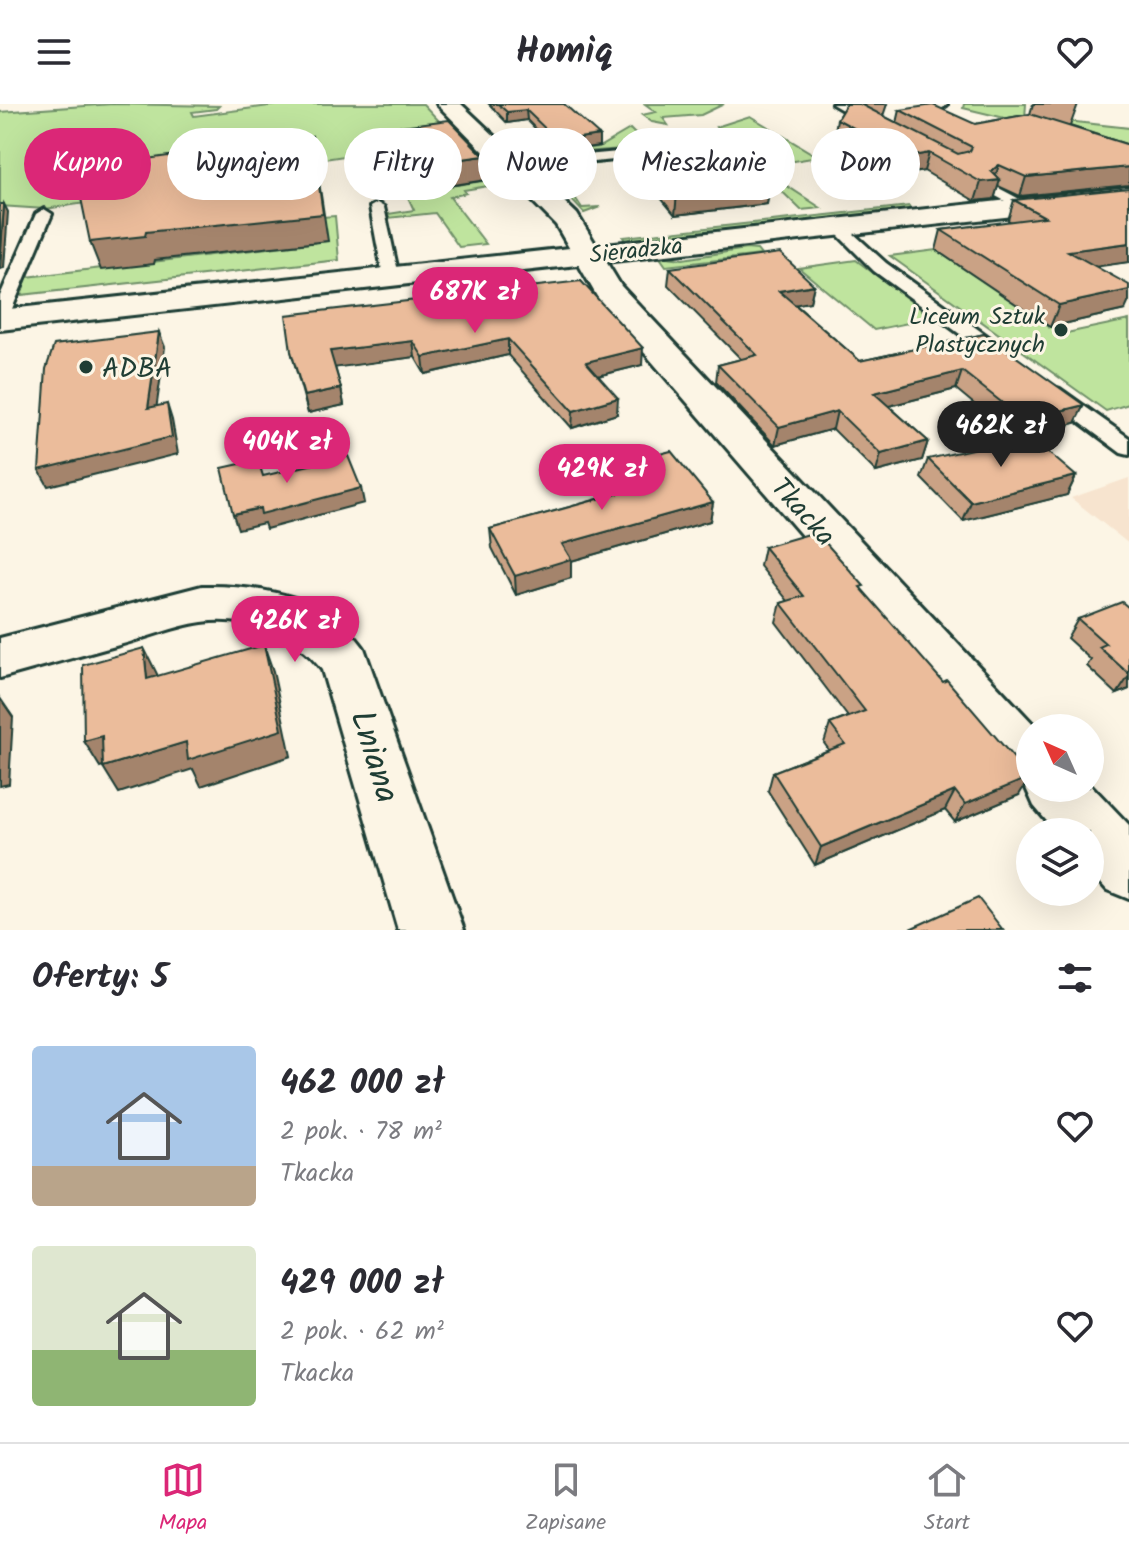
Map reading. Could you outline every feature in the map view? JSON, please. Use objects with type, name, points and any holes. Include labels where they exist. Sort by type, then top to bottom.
[{"type":"street","name":"Tkacka","points":[[448,104],[478,134]]},
{"type":"street","name":"Sieradzka","points":[[0,318],[1022,206],[1123,199]]},
{"type":"street","name":"Tkacka","points":[[546,200],[567,220],[596,275],[610,293],[1016,744]]},
{"type":"street","name":"Lniana","points":[[0,658],[202,604],[231,602],[267,610],[321,634],[346,662],[431,930]]},
{"type":"street","points":[[1068,802],[1129,869]]},
{"type":"lane","points":[[838,104],[883,128]]},
{"type":"lane","points":[[995,190],[1022,206]]},
{"type":"lane","points":[[377,207],[391,276]]},
{"type":"lane","points":[[0,318],[44,214]]},
{"type":"lane","points":[[838,227],[880,267],[1016,366]]},
{"type":"lane","points":[[1041,384],[1129,448]]},
{"type":"shaded area","points":[[1129,478],[1129,544],[1071,498]]},
{"type":"green space","points":[[113,104],[219,106],[192,112],[194,116],[284,104],[423,104],[446,128],[344,128],[344,156],[328,158],[328,128],[167,128],[167,183],[151,185],[151,128],[24,128],[24,200],[86,200],[86,203],[45,209],[0,206],[0,112]]},
{"type":"green space","points":[[645,104],[724,104],[701,115],[663,118],[668,125],[652,122],[642,115],[656,112]]},
{"type":"green space","points":[[964,104],[1026,104],[1025,118],[1013,120],[963,108]]},
{"type":"green space","points":[[750,116],[770,128],[717,128]]},
{"type":"green space","points":[[1030,117],[1129,128],[1129,154]]},
{"type":"green space","points":[[613,139],[613,150],[597,151]]},
{"type":"green space","points":[[795,143],[811,153],[811,158],[795,161]]},
{"type":"green space","points":[[478,182],[478,188],[464,190],[466,193],[462,194],[462,184]]},
{"type":"green space","points":[[795,191],[821,208],[801,210],[791,200],[795,200]]},
{"type":"green space","points":[[409,200],[452,200],[486,244],[459,247],[435,213],[388,218],[388,214],[414,210]]},
{"type":"green space","points":[[572,200],[577,200],[582,208],[600,207],[584,213]]},
{"type":"green space","points":[[909,206],[911,210],[625,241],[623,237]]},
{"type":"green space","points":[[335,216],[339,260],[21,295],[27,277],[327,241],[306,218]]},
{"type":"green space","points":[[757,250],[761,255],[666,266],[659,256],[683,259]]},
{"type":"green space","points":[[936,250],[1062,334],[1129,320],[1129,404],[1106,411],[890,256]]},
{"type":"green space","points":[[856,260],[933,318],[874,330],[799,268]]},
{"type":"building","points":[[498,104],[564,104],[591,128],[545,128],[526,110],[507,112]]},
{"type":"building","points":[[846,104],[860,104],[907,128],[854,128],[837,119]]},
{"type":"building","points":[[933,105],[975,124],[1030,114],[1129,145],[1129,167],[1026,177],[999,165],[991,171],[1000,180],[981,182],[929,153],[920,155],[920,135],[958,154],[970,151],[972,147],[900,110]]},
{"type":"building","points":[[449,120],[457,128],[403,128],[401,126]]},
{"type":"building","points":[[462,133],[478,150],[478,157],[462,159]]},
{"type":"building","points":[[167,156],[167,200],[321,200],[323,214],[146,232],[145,236],[90,242],[81,200],[151,200],[151,158]]},
{"type":"building","points":[[1129,188],[1129,243],[1068,251],[1129,285],[1129,290],[1059,305],[941,230],[1045,217],[1014,200]]},
{"type":"building","points":[[0,204],[4,204],[0,260]]},
{"type":"building","points":[[780,253],[814,285],[779,291],[860,361],[984,334],[1084,405],[1024,420],[962,371],[874,393],[928,441],[881,454],[837,411],[779,427],[718,365],[757,355],[670,268]]},
{"type":"building","points":[[581,281],[643,348],[586,362],[618,398],[573,411],[508,339],[423,357],[413,341],[330,351],[341,388],[304,396],[291,351],[286,315]]},
{"type":"building","points":[[159,332],[148,408],[167,404],[172,437],[39,470],[46,369],[54,345]]},
{"type":"building","points":[[1029,436],[1076,476],[971,502],[928,459]]},
{"type":"building","points":[[671,451],[713,502],[562,544],[571,559],[515,576],[490,529],[624,492],[607,468]]},
{"type":"building","points":[[348,456],[361,488],[261,514],[260,508],[233,514],[222,468],[258,460],[263,476]]},
{"type":"building","points":[[816,532],[943,682],[947,680],[1016,761],[1016,783],[965,804],[955,791],[821,847],[773,772],[845,744],[830,724],[865,711],[781,603],[804,596],[764,547]]},
{"type":"building","points":[[1122,602],[1129,608],[1129,674],[1099,647],[1106,644],[1078,619]]},
{"type":"building","points":[[264,645],[282,730],[188,760],[186,742],[103,767],[102,736],[84,741],[83,665],[144,648],[147,679]]},
{"type":"building","points":[[978,898],[1003,930],[910,930],[910,929]]},
{"type":"place","name":"Liceum Sztuk Plastycznych","points":[[1061,330]]},
{"type":"place","name":"ADBA","points":[[86,367]]}]
